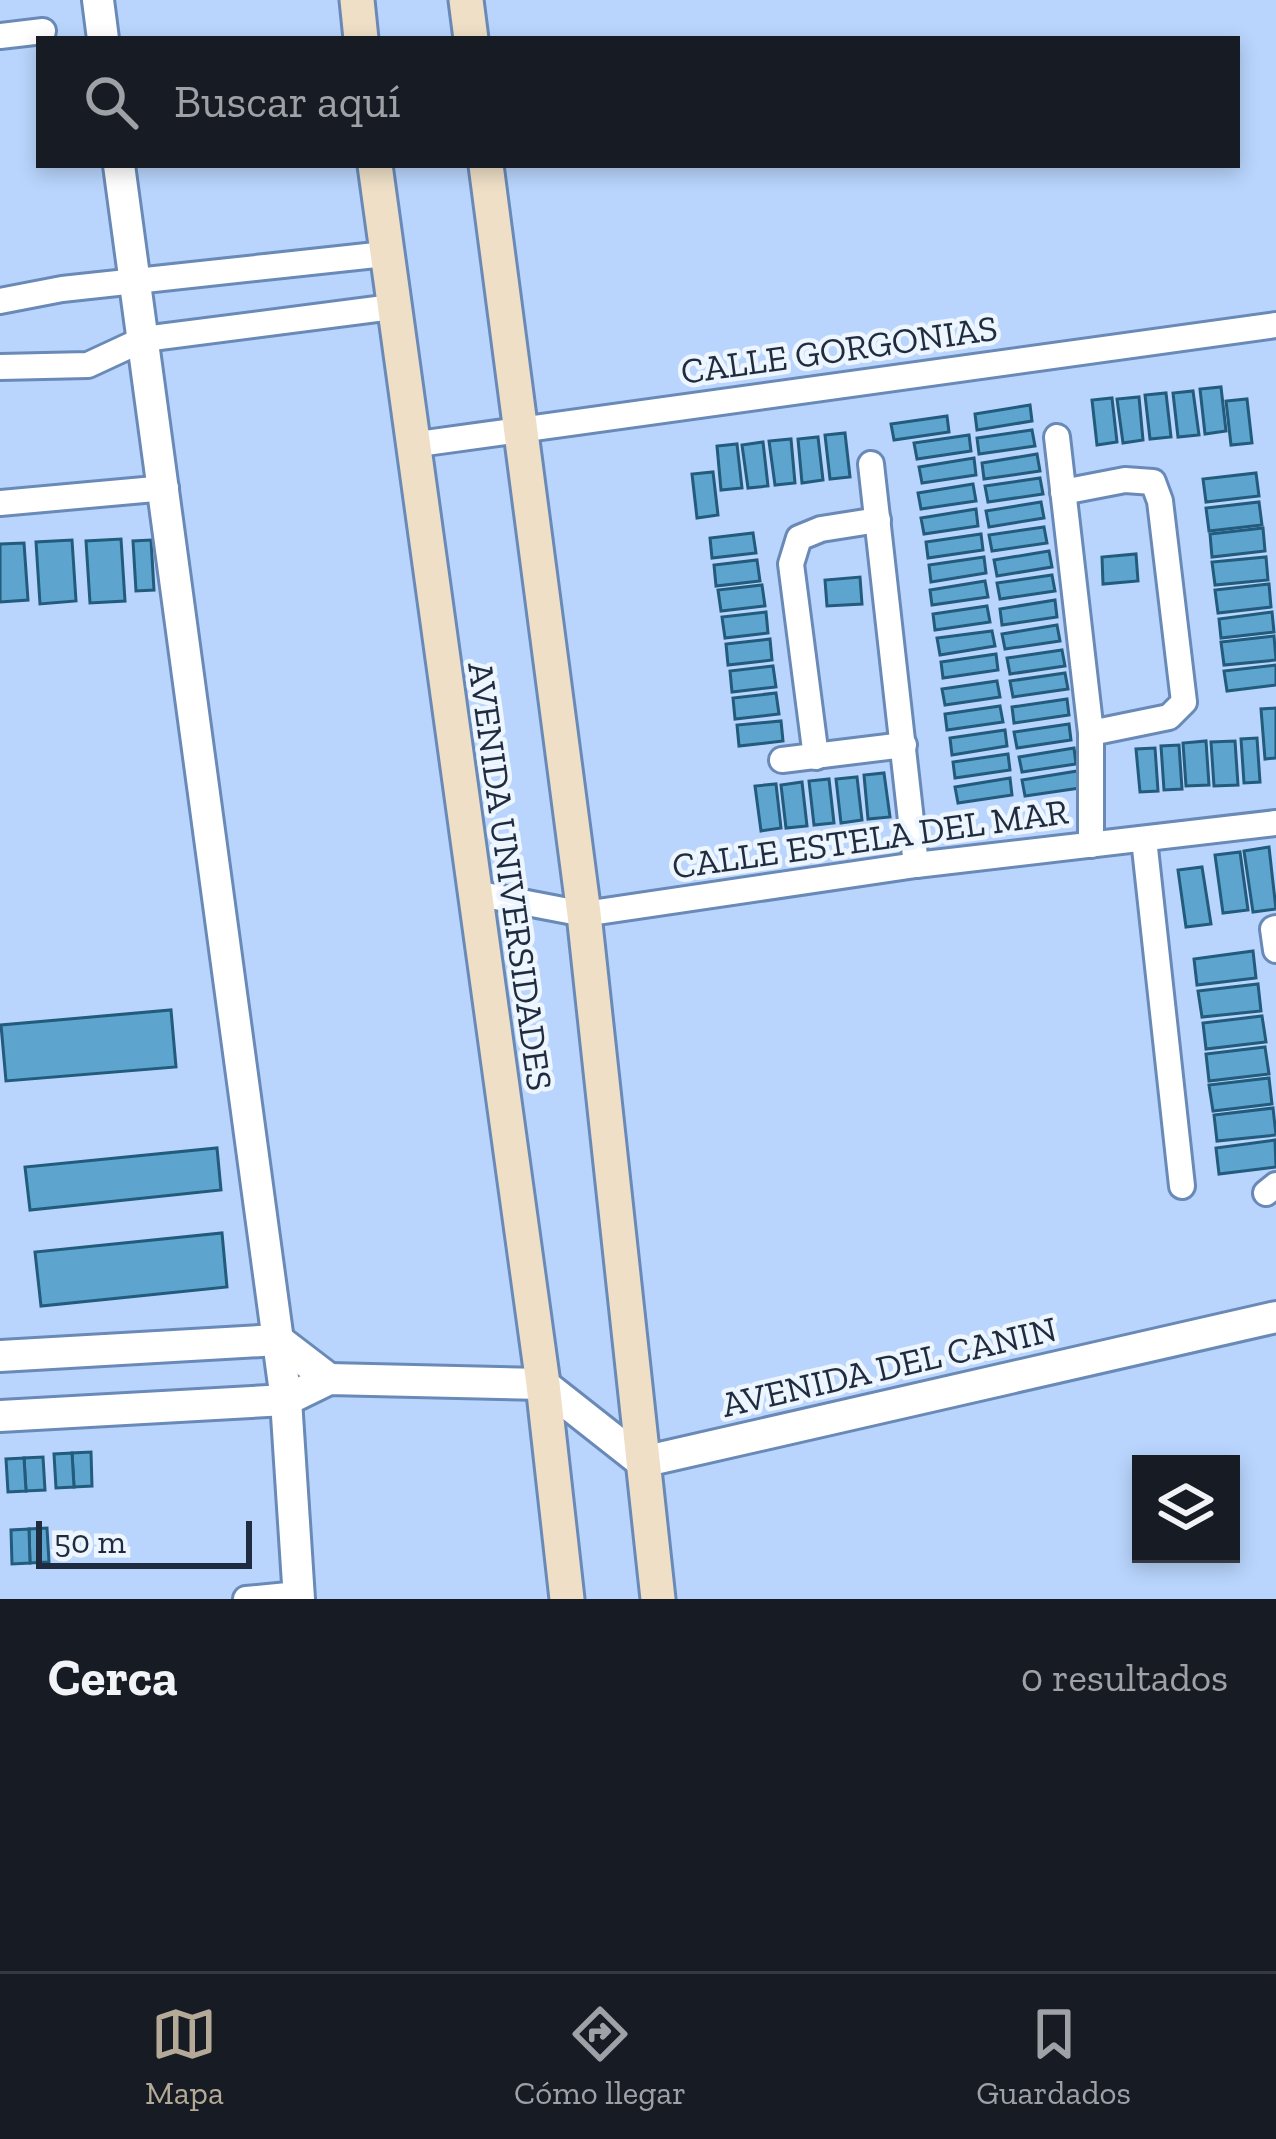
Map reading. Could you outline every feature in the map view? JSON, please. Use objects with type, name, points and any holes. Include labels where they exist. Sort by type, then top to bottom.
[{"type":"main road","points":[[357,0],[361,36]]},
{"type":"main road","points":[[466,0],[470,36]]},
{"type":"main road","name":"AVENIDA UNIVERSIDADES","points":[[375,168],[543,1384],[567,1599]]},
{"type":"main road","name":"AVENIDA UNIVERSIDADES","points":[[486,168],[584,914],[658,1599]]},
{"type":"street","points":[[98,0],[103,36]]},
{"type":"street","points":[[0,36],[43,31]]},
{"type":"street","points":[[119,168],[286,1400],[298,1597],[246,1599]]},
{"type":"street","points":[[0,301],[385,254]]},
{"type":"street","points":[[0,367],[88,365],[144,338],[392,307]]},
{"type":"street","name":"CALLE GORGONIAS","points":[[411,445],[1276,325]]},
{"type":"street","points":[[1058,437],[1090,733],[1091,845]]},
{"type":"street","points":[[871,464],[916,865]]},
{"type":"street","points":[[1063,491],[1125,480],[1153,482],[1160,501],[1180,664],[1184,702],[1169,717],[1090,733]]},
{"type":"street","points":[[0,503],[166,488]]},
{"type":"street","points":[[816,757],[791,564],[799,538],[821,529],[878,520]]},
{"type":"street","points":[[782,760],[904,745]]},
{"type":"street","name":"CALLE ESTELA DEL MAR","points":[[475,893],[584,914],[916,865],[1276,823]]},
{"type":"street","points":[[1144,839],[1182,1186]]},
{"type":"street","points":[[1276,928],[1276,950]]},
{"type":"street","name":"AVENIDA DEL CANIN","points":[[643,1462],[1276,1317]]},
{"type":"street","points":[[0,1356],[278,1340],[329,1379]]},
{"type":"street","points":[[0,1416],[286,1400],[329,1379],[543,1384],[643,1462]]},
{"type":"building","points":[[1221,387],[1226,431],[1205,434],[1200,389]]},
{"type":"building","points":[[1193,391],[1199,435],[1178,437],[1173,393]]},
{"type":"building","points":[[1166,393],[1171,437],[1150,439],[1145,395]]},
{"type":"building","points":[[1139,397],[1143,440],[1123,443],[1117,399]]},
{"type":"building","points":[[1112,398],[1117,442],[1097,445],[1092,400]]},
{"type":"building","points":[[1247,399],[1252,443],[1231,445],[1226,401]]},
{"type":"building","points":[[1030,405],[1032,421],[977,430],[975,414]]},
{"type":"building","points":[[947,416],[949,432],[894,440],[891,424]]},
{"type":"building","points":[[1032,430],[1035,446],[979,454],[977,438]]},
{"type":"building","points":[[845,433],[850,477],[830,479],[825,435]]},
{"type":"building","points":[[969,435],[971,451],[917,459],[914,443]]},
{"type":"building","points":[[818,437],[823,480],[802,483],[798,439]]},
{"type":"building","points":[[791,439],[795,483],[775,485],[769,441]]},
{"type":"building","points":[[763,442],[768,486],[748,488],[742,445]]},
{"type":"building","points":[[737,444],[742,488],[721,490],[717,446]]},
{"type":"building","points":[[1037,454],[1040,471],[984,479],[982,463]]},
{"type":"building","points":[[974,458],[976,475],[922,483],[919,467]]},
{"type":"building","points":[[713,472],[718,515],[697,518],[692,474]]},
{"type":"building","points":[[1256,473],[1259,496],[1206,502],[1203,479]]},
{"type":"building","points":[[1040,478],[1043,494],[988,502],[985,486]]},
{"type":"building","points":[[973,484],[976,501],[921,509],[918,493]]},
{"type":"building","points":[[1041,502],[1044,518],[989,527],[986,511]]},
{"type":"building","points":[[1259,502],[1262,525],[1209,531],[1206,508]]},
{"type":"building","points":[[976,509],[978,526],[924,534],[921,518]]},
{"type":"building","points":[[1044,527],[1047,543],[992,551],[989,535]]},
{"type":"building","points":[[1263,528],[1265,551],[1212,557],[1210,534]]},
{"type":"building","points":[[753,533],[756,553],[712,558],[710,538]]},
{"type":"building","points":[[981,534],[983,550],[928,558],[926,542]]},
{"type":"building","points":[[121,539],[125,601],[90,603],[86,541]]},
{"type":"building","points":[[72,540],[76,601],[40,604],[36,542]]},
{"type":"building","points":[[151,540],[154,590],[136,591],[133,541]]},
{"type":"building","points":[[24,543],[28,600],[0,602],[0,544]]},
{"type":"building","points":[[1049,551],[1052,567],[997,576],[994,560]]},
{"type":"building","points":[[1136,554],[1138,581],[1103,584],[1102,557]]},
{"type":"building","points":[[984,557],[986,573],[931,582],[929,565]]},
{"type":"building","points":[[1266,557],[1268,580],[1215,585],[1212,562]]},
{"type":"building","points":[[757,560],[760,581],[716,586],[714,565]]},
{"type":"building","points":[[1052,575],[1055,591],[1000,599],[997,583]]},
{"type":"building","points":[[860,577],[862,604],[827,606],[825,580]]},
{"type":"building","points":[[985,581],[988,597],[932,605],[930,590]]},
{"type":"building","points":[[1269,584],[1271,607],[1218,613],[1215,590]]},
{"type":"building","points":[[762,585],[765,606],[721,611],[718,590]]},
{"type":"building","points":[[1055,600],[1057,617],[1002,625],[1000,609]]},
{"type":"building","points":[[987,606],[990,622],[935,630],[933,614]]},
{"type":"building","points":[[766,612],[768,633],[725,638],[722,617]]},
{"type":"building","points":[[1272,612],[1274,632],[1221,638],[1219,619]]},
{"type":"building","points":[[1057,625],[1060,641],[1005,649],[1002,634]]},
{"type":"building","points":[[992,631],[995,646],[940,655],[937,638]]},
{"type":"building","points":[[1274,636],[1276,660],[1224,665],[1221,642]]},
{"type":"building","points":[[770,639],[772,660],[728,665],[726,644]]},
{"type":"building","points":[[1062,650],[1065,666],[1010,674],[1007,658]]},
{"type":"building","points":[[996,654],[998,670],[943,678],[941,662]]},
{"type":"building","points":[[1276,665],[1276,685],[1227,691],[1224,671]]},
{"type":"building","points":[[773,666],[776,687],[732,692],[730,671]]},
{"type":"building","points":[[1065,673],[1068,689],[1013,697],[1010,681]]},
{"type":"building","points":[[997,681],[1000,697],[945,705],[942,689]]},
{"type":"building","points":[[776,693],[779,714],[735,719],[733,698]]},
{"type":"building","points":[[1067,699],[1069,715],[1014,723],[1012,707]]},
{"type":"building","points":[[1000,706],[1003,722],[947,730],[945,714]]},
{"type":"building","points":[[1276,708],[1276,758],[1265,759],[1261,709]]},
{"type":"building","points":[[781,721],[783,741],[739,746],[737,725]]},
{"type":"building","points":[[1069,724],[1071,740],[1017,748],[1014,732]]},
{"type":"building","points":[[1005,730],[1007,746],[952,755],[950,738]]},
{"type":"building","points":[[1257,738],[1260,782],[1244,783],[1241,739]]},
{"type":"building","points":[[1206,741],[1209,785],[1186,786],[1183,743]]},
{"type":"building","points":[[1235,741],[1238,785],[1214,786],[1211,742]]},
{"type":"building","points":[[1179,745],[1182,789],[1164,790],[1161,746]]},
{"type":"building","points":[[1074,748],[1076,764],[1022,772],[1019,757]]},
{"type":"building","points":[[1155,748],[1158,791],[1140,792],[1136,749]]},
{"type":"building","points":[[1008,754],[1010,770],[955,778],[953,762]]},
{"type":"building","points":[[1077,771],[1080,788],[1025,796],[1022,780]]},
{"type":"building","points":[[884,773],[890,817],[868,819],[864,775]]},
{"type":"building","points":[[857,777],[862,820],[841,823],[836,779]]},
{"type":"building","points":[[1010,778],[1012,795],[958,803],[955,787]]},
{"type":"building","points":[[829,779],[834,823],[814,825],[809,781]]},
{"type":"building","points":[[802,782],[807,826],[786,828],[781,785]]},
{"type":"building","points":[[776,784],[781,828],[761,831],[755,786]]},
{"type":"building","points":[[1269,847],[1276,909],[1253,912],[1244,851]]},
{"type":"building","points":[[1240,852],[1248,910],[1223,913],[1215,855]]},
{"type":"building","points":[[1202,867],[1211,924],[1186,927],[1178,870]]},
{"type":"building","points":[[1253,951],[1256,978],[1197,985],[1194,959]]},
{"type":"building","points":[[1258,984],[1261,1011],[1202,1017],[1198,991]]},
{"type":"building","points":[[171,1010],[176,1067],[6,1081],[1,1025]]},
{"type":"building","points":[[1262,1016],[1266,1042],[1206,1049],[1203,1023]]},
{"type":"building","points":[[1265,1047],[1269,1074],[1209,1081],[1206,1054]]},
{"type":"building","points":[[1269,1078],[1272,1104],[1213,1111],[1209,1085]]},
{"type":"building","points":[[1273,1108],[1276,1135],[1217,1141],[1214,1115]]},
{"type":"building","points":[[1275,1140],[1276,1167],[1219,1174],[1216,1148]]},
{"type":"building","points":[[217,1148],[221,1190],[30,1210],[25,1167]]},
{"type":"building","points":[[222,1233],[227,1287],[41,1306],[35,1252]]},
{"type":"building","points":[[91,1452],[92,1486],[74,1487],[72,1453]]},
{"type":"building","points":[[72,1453],[74,1487],[56,1488],[54,1454]]},
{"type":"building","points":[[43,1457],[45,1490],[26,1491],[24,1458]]},
{"type":"building","points":[[24,1458],[26,1491],[8,1492],[6,1459]]},
{"type":"building","points":[[47,1528],[49,1562],[30,1563],[29,1529]]},
{"type":"building","points":[[29,1529],[30,1563],[12,1564],[11,1530]]}]
